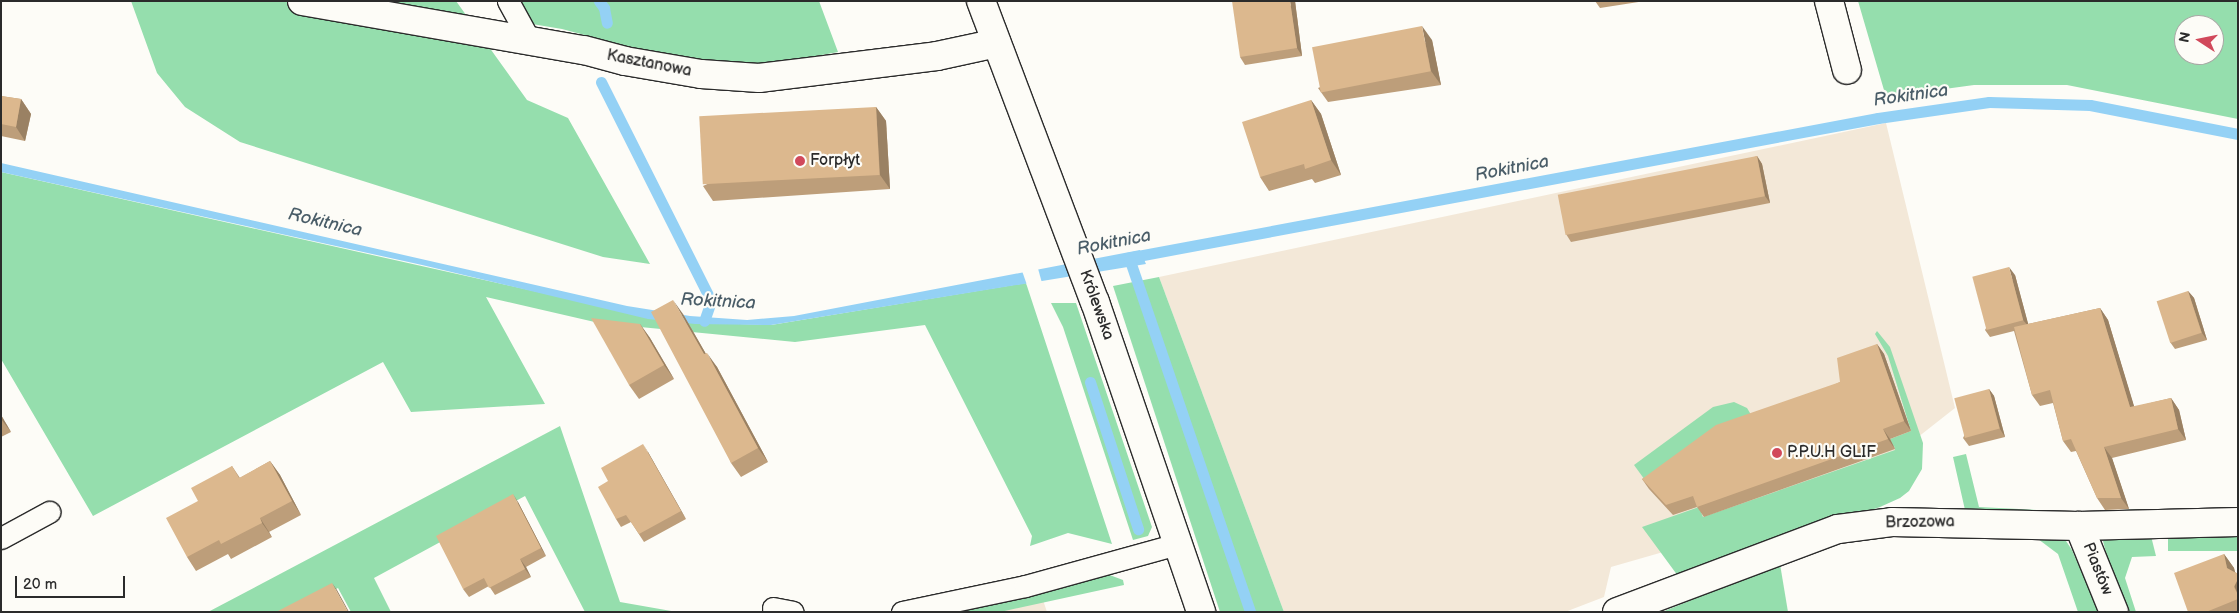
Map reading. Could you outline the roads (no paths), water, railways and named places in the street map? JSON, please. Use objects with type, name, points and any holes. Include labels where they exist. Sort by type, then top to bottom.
[{"type":"street","name":"Kasztanowa","points":[[302,1],[530,41],[654,66],[760,78],[937,56],[998,43]]},
{"type":"street","name":"Królewska","points":[[981,1],[1095,302],[1201,612]]},
{"type":"street","points":[[1829,1],[1847,70]]},
{"type":"street","name":"Brzozowa","points":[[1617,612],[1838,529],[1892,522],[1938,521],[2080,526],[2238,522]]},
{"type":"street","name":"Piastów","points":[[2080,526],[2114,612]]},
{"type":"lane","points":[[508,1],[530,41]]},
{"type":"lane","points":[[1,538],[49,512]]},
{"type":"lane","points":[[902,612],[1009,590],[1178,544]]},
{"type":"water","points":[[1,163],[627,306],[690,316],[747,320],[794,316],[1140,250],[1146,264],[771,325],[695,324],[648,319],[422,265],[1,172]]},
{"type":"waterway","points":[[599,1],[604,8],[607,23]]},
{"type":"waterway","points":[[601,82],[711,301],[704,321]]},
{"type":"waterway","name":"Rokitnica","points":[[1127,258],[1878,118],[1989,102],[2090,105],[2238,134]]},
{"type":"waterway","points":[[1129,258],[1250,612]]},
{"type":"waterway","points":[[1090,382],[1138,529]]},
{"type":"place","name":"Forpłyt","points":[[800,161]]},
{"type":"place","name":"P.P.U.H GLIF","points":[[1777,453]]}]
